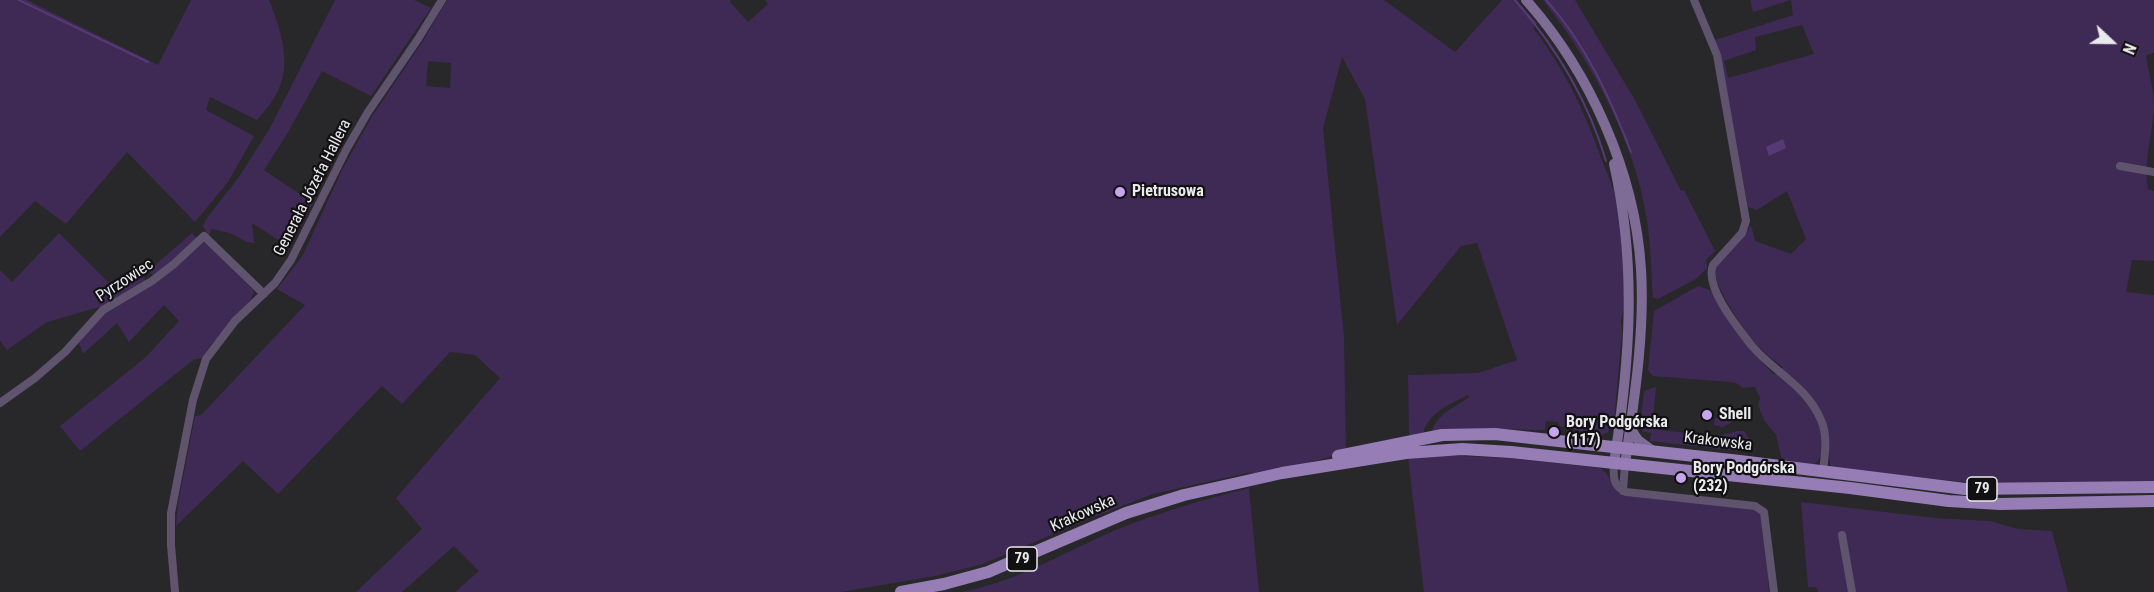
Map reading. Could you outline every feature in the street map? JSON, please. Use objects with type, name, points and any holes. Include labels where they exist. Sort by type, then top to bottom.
[{"type":"main road","points":[[1526,0],[1554,34],[1574,65],[1621,164],[1629,191],[1637,231],[1641,270],[1641,319],[1630,428],[1622,447]]},
{"type":"main road","points":[[1609,138],[1625,220],[1630,307],[1622,447],[1619,464]]},
{"type":"main road","points":[[1630,428],[1638,440],[1653,451]]},
{"type":"main road","name":"Krakowska","points":[[901,592],[944,584],[988,572],[1126,513],[1161,501],[1282,473],[1358,452],[1457,434],[1504,434],[1965,489],[2154,487]]},
{"type":"main road","name":"Krakowska","points":[[1282,473],[1406,453],[1461,449],[1511,452],[1850,488],[1949,501],[2000,504],[2154,501]]},
{"type":"street","name":"Generała Józefa Hallera","points":[[175,592],[170,535],[171,513],[198,380],[206,359],[235,321],[264,294],[291,260],[346,150],[368,112],[442,0]]},
{"type":"street","points":[[1694,0],[1717,55],[1746,217],[1742,233],[1715,262],[1711,271],[1712,282],[1723,304],[1753,346],[1790,378],[1813,404],[1822,423],[1826,440],[1823,471]]},
{"type":"street","points":[[2120,166],[2154,172]]},
{"type":"street","name":"Pyrzowiec","points":[[0,403],[35,378],[65,352],[103,310],[152,281],[204,236],[264,294]]},
{"type":"street","points":[[1619,464],[1623,491],[1760,508],[1764,512],[1767,523],[1774,592]]},
{"type":"street","points":[[1842,535],[1852,592]]},
{"type":"shaded area","points":[[0,0],[27,0],[158,65],[191,0],[269,0],[280,31],[284,54],[280,86],[270,104],[257,120],[210,97],[206,110],[254,136],[228,182],[195,222],[127,152],[66,224],[35,201],[0,237]]},
{"type":"shaded area","points":[[335,0],[414,0],[431,8],[371,96],[322,71],[264,170],[313,203],[289,247],[252,223],[254,243],[230,233],[211,229],[209,237],[203,226],[206,219],[239,177],[270,128]]},
{"type":"shaded area","points":[[447,0],[731,0],[730,2],[748,22],[768,4],[765,0],[1384,0],[1455,52],[1502,0],[1516,0],[1537,23],[1533,28],[1554,58],[1580,106],[1619,210],[1625,306],[1621,320],[1622,332],[1614,421],[1611,422],[1608,432],[1600,436],[1560,426],[1558,422],[1546,421],[1545,430],[1492,429],[1432,432],[1438,420],[1469,397],[1468,395],[1435,414],[1423,433],[1409,438],[1408,375],[1478,373],[1517,360],[1477,243],[1461,246],[1397,325],[1365,99],[1342,57],[1323,128],[1344,337],[1346,452],[1282,470],[1247,473],[1153,494],[983,564],[935,576],[841,592],[455,592],[479,571],[454,546],[402,592],[356,592],[422,529],[396,498],[500,378],[475,355],[450,352],[402,404],[382,386],[278,494],[243,461],[176,526],[178,503],[195,416],[201,415],[305,305],[277,289],[303,255],[342,170],[371,118],[423,41]],"holes":[[[428,61],[451,63],[450,88],[426,86]]]},
{"type":"shaded area","points":[[1543,0],[1575,0],[1635,100],[1681,191],[1684,190],[1715,251],[1706,260],[1707,268],[1696,279],[1658,299],[1653,298],[1648,230],[1641,191],[1622,132],[1594,76]]},
{"type":"shaded area","points":[[1750,0],[1791,0],[1753,12]]},
{"type":"shaded area","points":[[1791,0],[2154,0],[2154,53],[2146,55],[2154,105],[2147,158],[2147,179],[2148,189],[2154,191],[2154,261],[2132,260],[2126,292],[2154,295],[2154,482],[1982,484],[1832,468],[1828,440],[1822,439],[1820,457],[1814,464],[1782,460],[1776,435],[1764,420],[1758,405],[1760,398],[1755,387],[1743,388],[1730,382],[1653,376],[1648,370],[1654,311],[1698,286],[1710,290],[1717,297],[1750,349],[1774,375],[1783,367],[1758,346],[1739,320],[1719,286],[1716,269],[1751,225],[1755,241],[1791,254],[1806,239],[1787,191],[1757,210],[1748,207],[1720,54],[1715,40],[1793,15]],"holes":[[[1802,25],[1814,54],[1728,78],[1724,61],[1756,50],[1755,37]]]},
{"type":"shaded area","points":[[1783,139],[1786,148],[1769,156],[1766,147]]},
{"type":"shaded area","points":[[59,233],[110,284],[129,271],[133,274],[140,274],[145,280],[143,284],[103,306],[47,322],[7,350],[0,341],[0,270],[12,282]]},
{"type":"shaded area","points":[[192,233],[197,239],[154,276],[148,271]]},
{"type":"shaded area","points":[[205,241],[254,291],[251,300],[202,358],[193,360],[80,451],[60,426],[146,357],[179,321],[164,305],[129,342],[117,323],[83,354],[79,342],[106,312],[158,282]]},
{"type":"shaded area","points":[[1656,387],[1652,427],[1660,430],[1717,436],[1744,431],[1749,439],[1747,447],[1737,451],[1650,441],[1651,433],[1644,432],[1640,428],[1644,391]]},
{"type":"shaded area","points":[[1725,417],[1734,421],[1723,427],[1714,425],[1715,418]]},
{"type":"shaded area","points":[[1437,455],[1508,458],[1600,468],[1620,494],[1625,496],[1753,508],[1759,512],[1764,522],[1769,592],[1424,592],[1408,457]]},
{"type":"shaded area","points":[[1249,488],[1259,592],[961,592],[1002,581],[1134,523],[1183,506]]},
{"type":"shaded area","points":[[1801,502],[1935,518],[1990,521],[2018,529],[2052,531],[2068,592],[1818,592],[1816,587],[1808,587]]},
{"type":"waterway","points":[[19,0],[148,62]]},
{"type":"waterway","points":[[1515,0],[1544,36],[1569,75],[1590,117],[1606,161]]},
{"type":"waterway","points":[[1546,0],[1573,35],[1596,72],[1631,152]]},
{"type":"place","name":"Pietrusowa","points":[[1120,192]]},
{"type":"place","name":"Shell","points":[[1707,415]]},
{"type":"place","name":"Bory Podgórska (117)","points":[[1554,432]]},
{"type":"place","name":"Bory Podgórska (232)","points":[[1681,478]]}]
